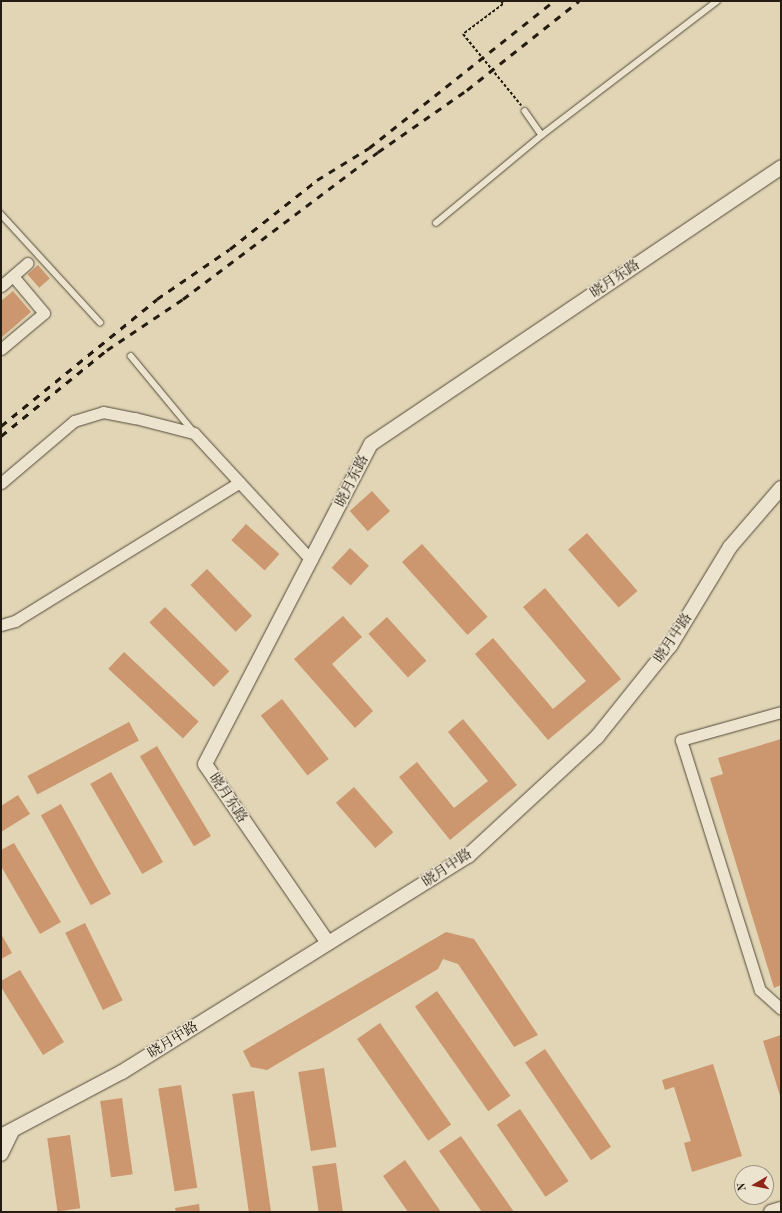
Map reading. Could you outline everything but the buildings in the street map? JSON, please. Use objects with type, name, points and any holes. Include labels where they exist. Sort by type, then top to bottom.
[{"type":"street","name":"晓月东路","points":[[328,943],[205,764],[372,444],[781,167]]},
{"type":"street","points":[[1,349],[44,313],[5,279],[27,263]]},
{"type":"street","points":[[1,483],[74,421],[103,412],[194,433],[311,560]]},
{"type":"street","points":[[1,625],[15,621],[240,482]]},
{"type":"street","name":"晓月中路","points":[[6,1133],[122,1072],[468,856],[597,737],[670,646],[730,547],[779,496]]},
{"type":"street","points":[[781,712],[681,740],[760,990],[781,1009]]},
{"type":"street","points":[[1,1154],[6,1133]]},
{"type":"street","points":[[771,1212],[781,1209]]},
{"type":"lane","points":[[436,223],[542,136],[717,1]]},
{"type":"lane","points":[[525,111],[542,136]]},
{"type":"lane","points":[[1,214],[100,322]]},
{"type":"lane","points":[[131,356],[194,433]]},
{"type":"path","points":[[501,1],[503,4],[463,34],[525,111]]},
{"type":"railway","points":[[1,426],[157,299],[230,249],[317,180],[369,148],[554,1]]},
{"type":"railway","points":[[1,436],[107,350],[183,299],[378,152],[467,90],[579,1]]}]
